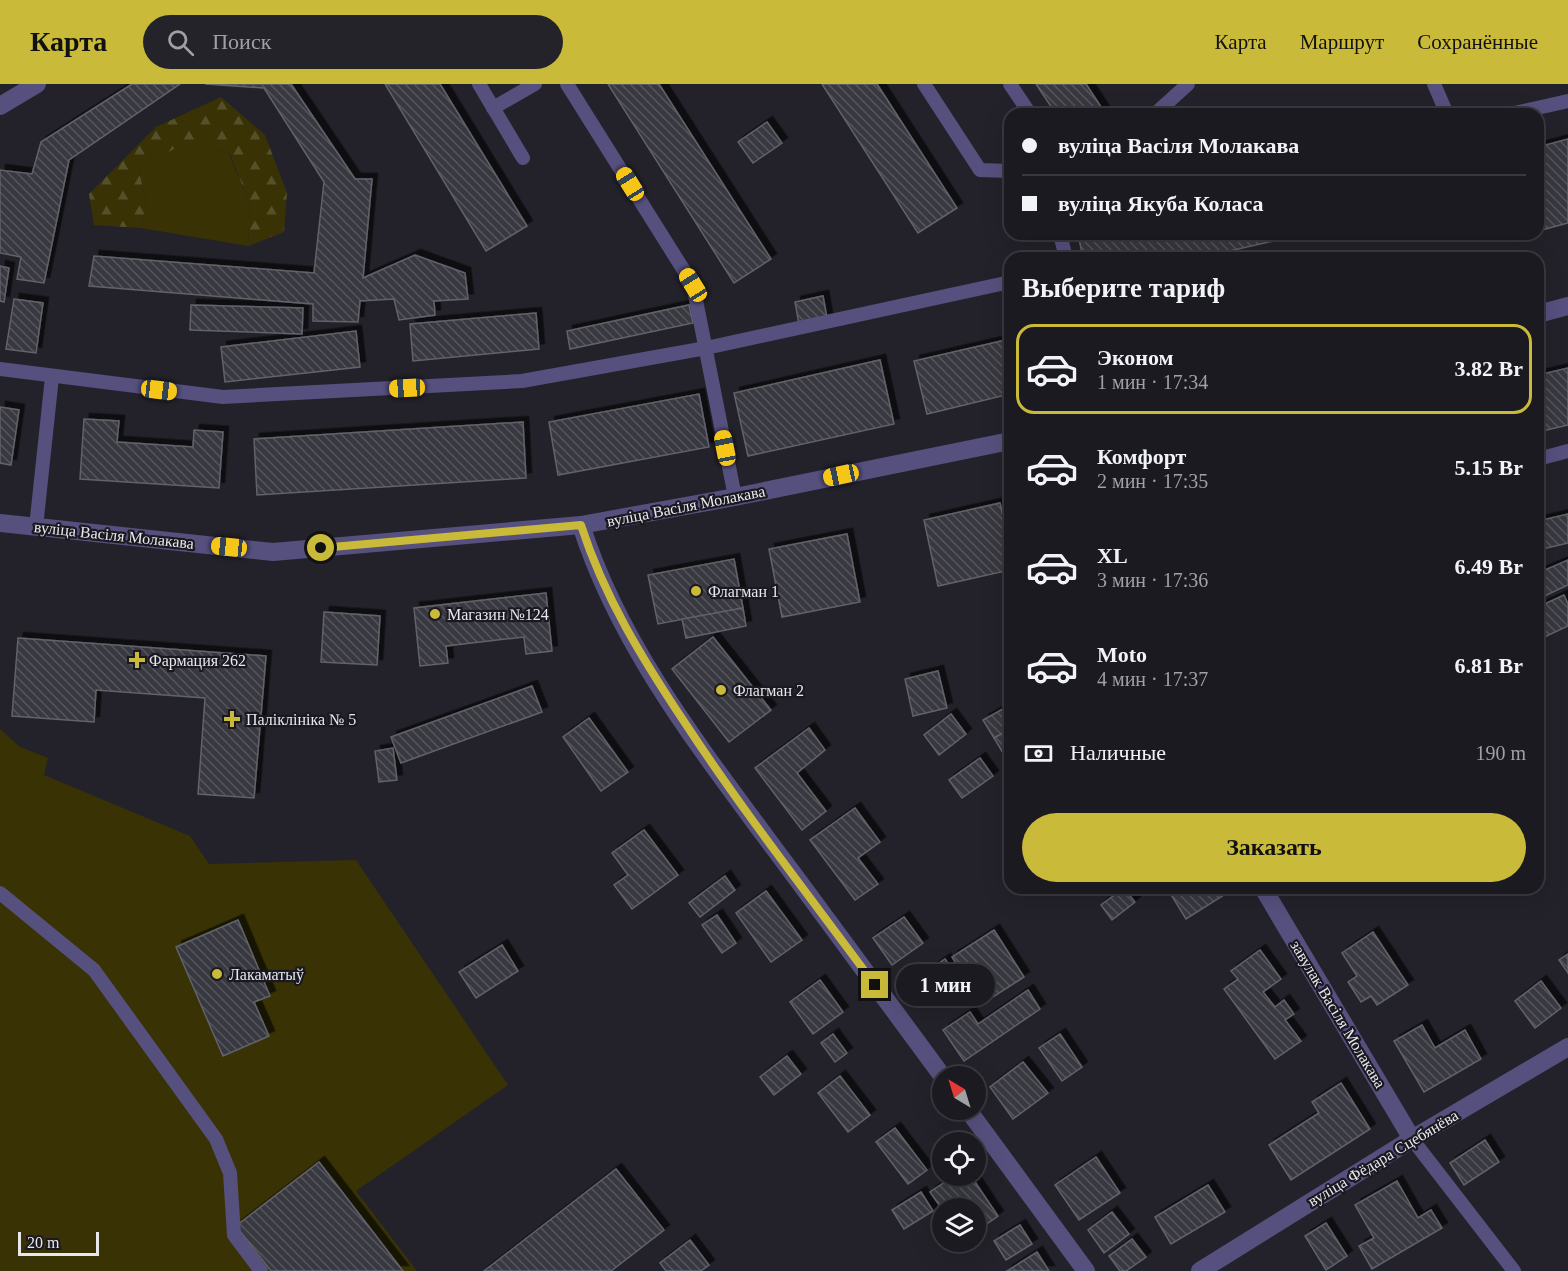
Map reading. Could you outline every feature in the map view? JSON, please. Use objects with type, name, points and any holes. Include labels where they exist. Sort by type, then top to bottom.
[{"type":"street","points":[[0,106],[37,84]]},
{"type":"street","points":[[1544,312],[1568,306]]},
{"type":"street","name":"вуліца Васіля Молакава","points":[[0,523],[273,552],[581,525],[735,497],[1004,442]]},
{"type":"street","points":[[581,525],[592,558],[633,644],[712,764],[935,1066]]},
{"type":"street","name":"завулак Васіля Молакава","points":[[1267,894],[1413,1139]]},
{"type":"street","name":"вуліца Фёдара Сцебянёва","points":[[1200,1271],[1413,1139],[1568,1047]]},
{"type":"street","points":[[975,1120],[1086,1271]]},
{"type":"lane","points":[[479,84],[523,158]]},
{"type":"lane","points":[[493,108],[535,84]]},
{"type":"lane","points":[[567,84],[693,285],[735,497]]},
{"type":"lane","points":[[924,84],[980,170],[1004,171]]},
{"type":"lane","points":[[1010,84],[1026,108]]},
{"type":"lane","points":[[1162,108],[1188,84]]},
{"type":"lane","points":[[1434,84],[1444,108]]},
{"type":"lane","points":[[1537,108],[1568,101]]},
{"type":"lane","points":[[0,369],[223,398],[522,381],[706,348],[1004,283]]},
{"type":"lane","points":[[36,527],[52,377]]},
{"type":"lane","points":[[1544,457],[1568,451]]},
{"type":"lane","points":[[0,892],[94,970],[216,1139],[230,1173],[234,1235],[261,1271]]},
{"type":"lane","points":[[1413,1139],[1514,1271]]},
{"type":"green space","points":[[221,97],[265,135],[287,193],[284,232],[248,246],[250,205],[230,154],[189,140],[139,170],[146,203],[141,228],[94,225],[89,194],[156,127]]},
{"type":"green space","points":[[189,139],[229,154],[250,205],[248,246],[141,228],[146,203],[139,170]]},
{"type":"green space","name":"Лакаматыў","points":[[0,729],[20,747],[48,758],[44,775],[190,836],[209,864],[356,860],[508,1085],[356,1191],[417,1271],[0,1271]]},
{"type":"building","points":[[132,84],[180,84],[69,160],[44,283],[17,279],[21,257],[0,253],[0,170],[32,174],[41,142]]},
{"type":"building","points":[[205,84],[291,84],[355,179],[372,179],[363,278],[415,255],[465,273],[468,299],[434,301],[435,315],[399,320],[394,299],[360,301],[358,322],[313,321],[313,304],[89,286],[94,256],[314,273],[324,182],[264,88]]},
{"type":"building","points":[[385,84],[440,84],[527,226],[486,251]]},
{"type":"building","points":[[608,84],[659,84],[771,259],[734,283]]},
{"type":"building","points":[[822,84],[877,84],[957,208],[918,233]]},
{"type":"building","points":[[1036,84],[1086,84],[1102,108],[1052,108]]},
{"type":"building","points":[[767,122],[782,143],[753,163],[738,142]]},
{"type":"building","points":[[1568,139],[1568,223],[1544,229],[1544,145]]},
{"type":"building","points":[[1079,240],[1278,240],[1225,252],[1082,252]]},
{"type":"building","points":[[0,266],[9,268],[4,302],[0,301]]},
{"type":"building","points":[[823,296],[827,318],[799,324],[795,302]]},
{"type":"building","points":[[14,299],[43,303],[36,353],[6,349]]},
{"type":"building","points":[[191,305],[303,308],[302,334],[190,330]]},
{"type":"building","points":[[689,305],[693,323],[570,349],[567,331]]},
{"type":"building","points":[[536,313],[539,349],[413,361],[410,324]]},
{"type":"building","points":[[356,331],[360,367],[225,382],[221,347]]},
{"type":"building","points":[[1004,340],[1004,395],[927,414],[914,361]]},
{"type":"building","points":[[880,360],[894,424],[748,456],[734,393]]},
{"type":"building","points":[[1568,368],[1568,425],[1544,431],[1544,374]]},
{"type":"building","points":[[699,394],[709,447],[558,475],[549,422]]},
{"type":"building","points":[[0,407],[19,410],[11,465],[0,463]]},
{"type":"building","points":[[84,419],[119,421],[117,442],[193,447],[194,430],[223,432],[219,488],[80,479]]},
{"type":"building","points":[[523,422],[526,478],[257,495],[254,439]]},
{"type":"building","points":[[1000,503],[1004,521],[1004,571],[938,586],[924,520]]},
{"type":"building","points":[[1568,514],[1568,543],[1544,549],[1544,520]]},
{"type":"building","points":[[847,534],[860,602],[782,617],[769,549]]},
{"type":"building","name":"Флагман 1","points":[[734,559],[743,608],[658,624],[648,575]]},
{"type":"building","points":[[1568,560],[1568,585],[1544,596],[1544,570]]},
{"type":"building","points":[[546,593],[552,651],[526,654],[524,637],[446,646],[448,663],[420,666],[414,608]]},
{"type":"building","points":[[1564,595],[1568,604],[1568,626],[1544,637],[1544,604]]},
{"type":"building","points":[[743,608],[746,626],[686,638],[682,619]]},
{"type":"building","points":[[324,612],[380,616],[377,665],[321,662]]},
{"type":"building","name":"Флагман 2","points":[[713,637],[771,710],[729,742],[672,669]]},
{"type":"building","name":"Паліклініка № 5","points":[[18,638],[266,656],[254,798],[198,794],[205,698],[96,690],[94,722],[12,716]]},
{"type":"building","points":[[938,671],[947,708],[913,716],[905,679]]},
{"type":"building","points":[[532,686],[542,712],[401,763],[391,737]]},
{"type":"building","points":[[1004,708],[1004,732],[994,738],[983,720]]},
{"type":"building","points":[[951,714],[966,734],[939,755],[924,735]]},
{"type":"building","points":[[589,718],[628,772],[601,791],[563,737]]},
{"type":"building","points":[[809,728],[825,750],[797,773],[826,811],[802,830],[755,768]]},
{"type":"building","points":[[1004,732],[1004,755],[994,738]]},
{"type":"building","points":[[393,748],[397,780],[379,782],[375,751]]},
{"type":"building","points":[[980,758],[993,776],[962,798],[949,780]]},
{"type":"building","points":[[855,808],[880,842],[858,858],[878,884],[855,900],[810,840]]},
{"type":"building","points":[[644,830],[678,875],[632,909],[614,885],[628,875],[612,853]]},
{"type":"building","points":[[725,876],[735,890],[700,917],[689,903]]},
{"type":"building","points":[[766,891],[802,940],[771,962],[736,913]]},
{"type":"building","points":[[1116,894],[1129,894],[1135,902],[1112,920],[1101,905]]},
{"type":"building","points":[[1171,894],[1225,894],[1186,919]]},
{"type":"building","points":[[717,915],[736,943],[722,953],[702,925]]},
{"type":"building","points":[[904,917],[923,943],[892,965],[873,938]]},
{"type":"building","points":[[238,920],[270,996],[254,1002],[269,1036],[223,1056],[176,947]]},
{"type":"building","points":[[994,930],[1024,977],[982,1004],[952,957]]},
{"type":"building","points":[[1373,932],[1408,985],[1377,1005],[1371,996],[1361,1002],[1348,982],[1357,976],[1342,953]]},
{"type":"building","points":[[502,945],[518,971],[476,998],[459,972]]},
{"type":"building","points":[[1260,950],[1281,979],[1263,992],[1275,1007],[1284,1000],[1294,1014],[1285,1020],[1301,1041],[1275,1059],[1224,989],[1238,979],[1231,971]]},
{"type":"building","points":[[1568,954],[1568,973],[1559,960]]},
{"type":"building","points":[[945,959],[960,981],[929,1002],[915,980]]},
{"type":"building","points":[[820,980],[843,1012],[813,1034],[790,1002]]},
{"type":"building","points":[[1541,981],[1561,1008],[1535,1028],[1515,1001]]},
{"type":"building","points":[[1028,990],[1040,1009],[964,1061],[943,1030],[970,1012],[978,1024]]},
{"type":"building","points":[[1422,1025],[1435,1048],[1465,1030],[1481,1059],[1424,1092],[1394,1041]]},
{"type":"building","points":[[833,1034],[847,1053],[835,1062],[821,1043]]},
{"type":"building","points":[[1060,1034],[1082,1067],[1062,1081],[1039,1048]]},
{"type":"building","points":[[787,1056],[801,1074],[774,1095],[760,1077]]},
{"type":"building","points":[[1023,1062],[1048,1093],[1013,1119],[990,1087]]},
{"type":"building","points":[[840,1076],[870,1115],[848,1132],[818,1093]]},
{"type":"building","points":[[1341,1083],[1370,1129],[1291,1180],[1269,1145],[1319,1113],[1312,1102]]},
{"type":"building","points":[[895,1128],[927,1170],[908,1184],[876,1142]]},
{"type":"building","points":[[1485,1140],[1499,1162],[1464,1185],[1450,1163]]},
{"type":"building","points":[[1096,1157],[1120,1193],[1079,1220],[1055,1185]]},
{"type":"building","points":[[319,1162],[403,1271],[271,1271],[236,1226]]},
{"type":"building","points":[[616,1169],[664,1230],[611,1271],[484,1271]]},
{"type":"building","points":[[1397,1181],[1418,1218],[1431,1210],[1442,1228],[1372,1269],[1359,1246],[1374,1238],[1355,1205]]},
{"type":"building","points":[[1208,1185],[1225,1212],[1171,1244],[1155,1217]]},
{"type":"building","points":[[939,1186],[978,1186],[986,1198],[934,1198],[930,1192]]},
{"type":"building","points":[[921,1192],[932,1212],[904,1229],[892,1210]]},
{"type":"building","points":[[986,1198],[998,1216],[986,1224]]},
{"type":"building","points":[[1112,1212],[1129,1234],[1104,1253],[1088,1230]]},
{"type":"building","points":[[1326,1223],[1347,1256],[1326,1270],[1305,1236]]},
{"type":"building","points":[[1020,1225],[1032,1244],[1006,1260],[994,1241]]},
{"type":"building","points":[[1132,1239],[1146,1257],[1126,1271],[1120,1271],[1109,1256]]},
{"type":"building","points":[[690,1240],[709,1265],[701,1271],[666,1271],[660,1263]]},
{"type":"building","points":[[1037,1252],[1049,1271],[1007,1271]]},
{"type":"place","name":"Флагман 1","points":[[696,591]]},
{"type":"place","name":"Магазин №124","points":[[435,614]]},
{"type":"place","name":"Фармация 262","points":[[137,660]]},
{"type":"place","name":"Флагман 2","points":[[721,690]]},
{"type":"place","name":"Паліклініка № 5","points":[[232,719]]},
{"type":"place","name":"Лакаматыў","points":[[217,974]]},
{"type":"route","points":[[321,548],[581,525],[592,558],[633,644],[712,764],[875,985]]}]
